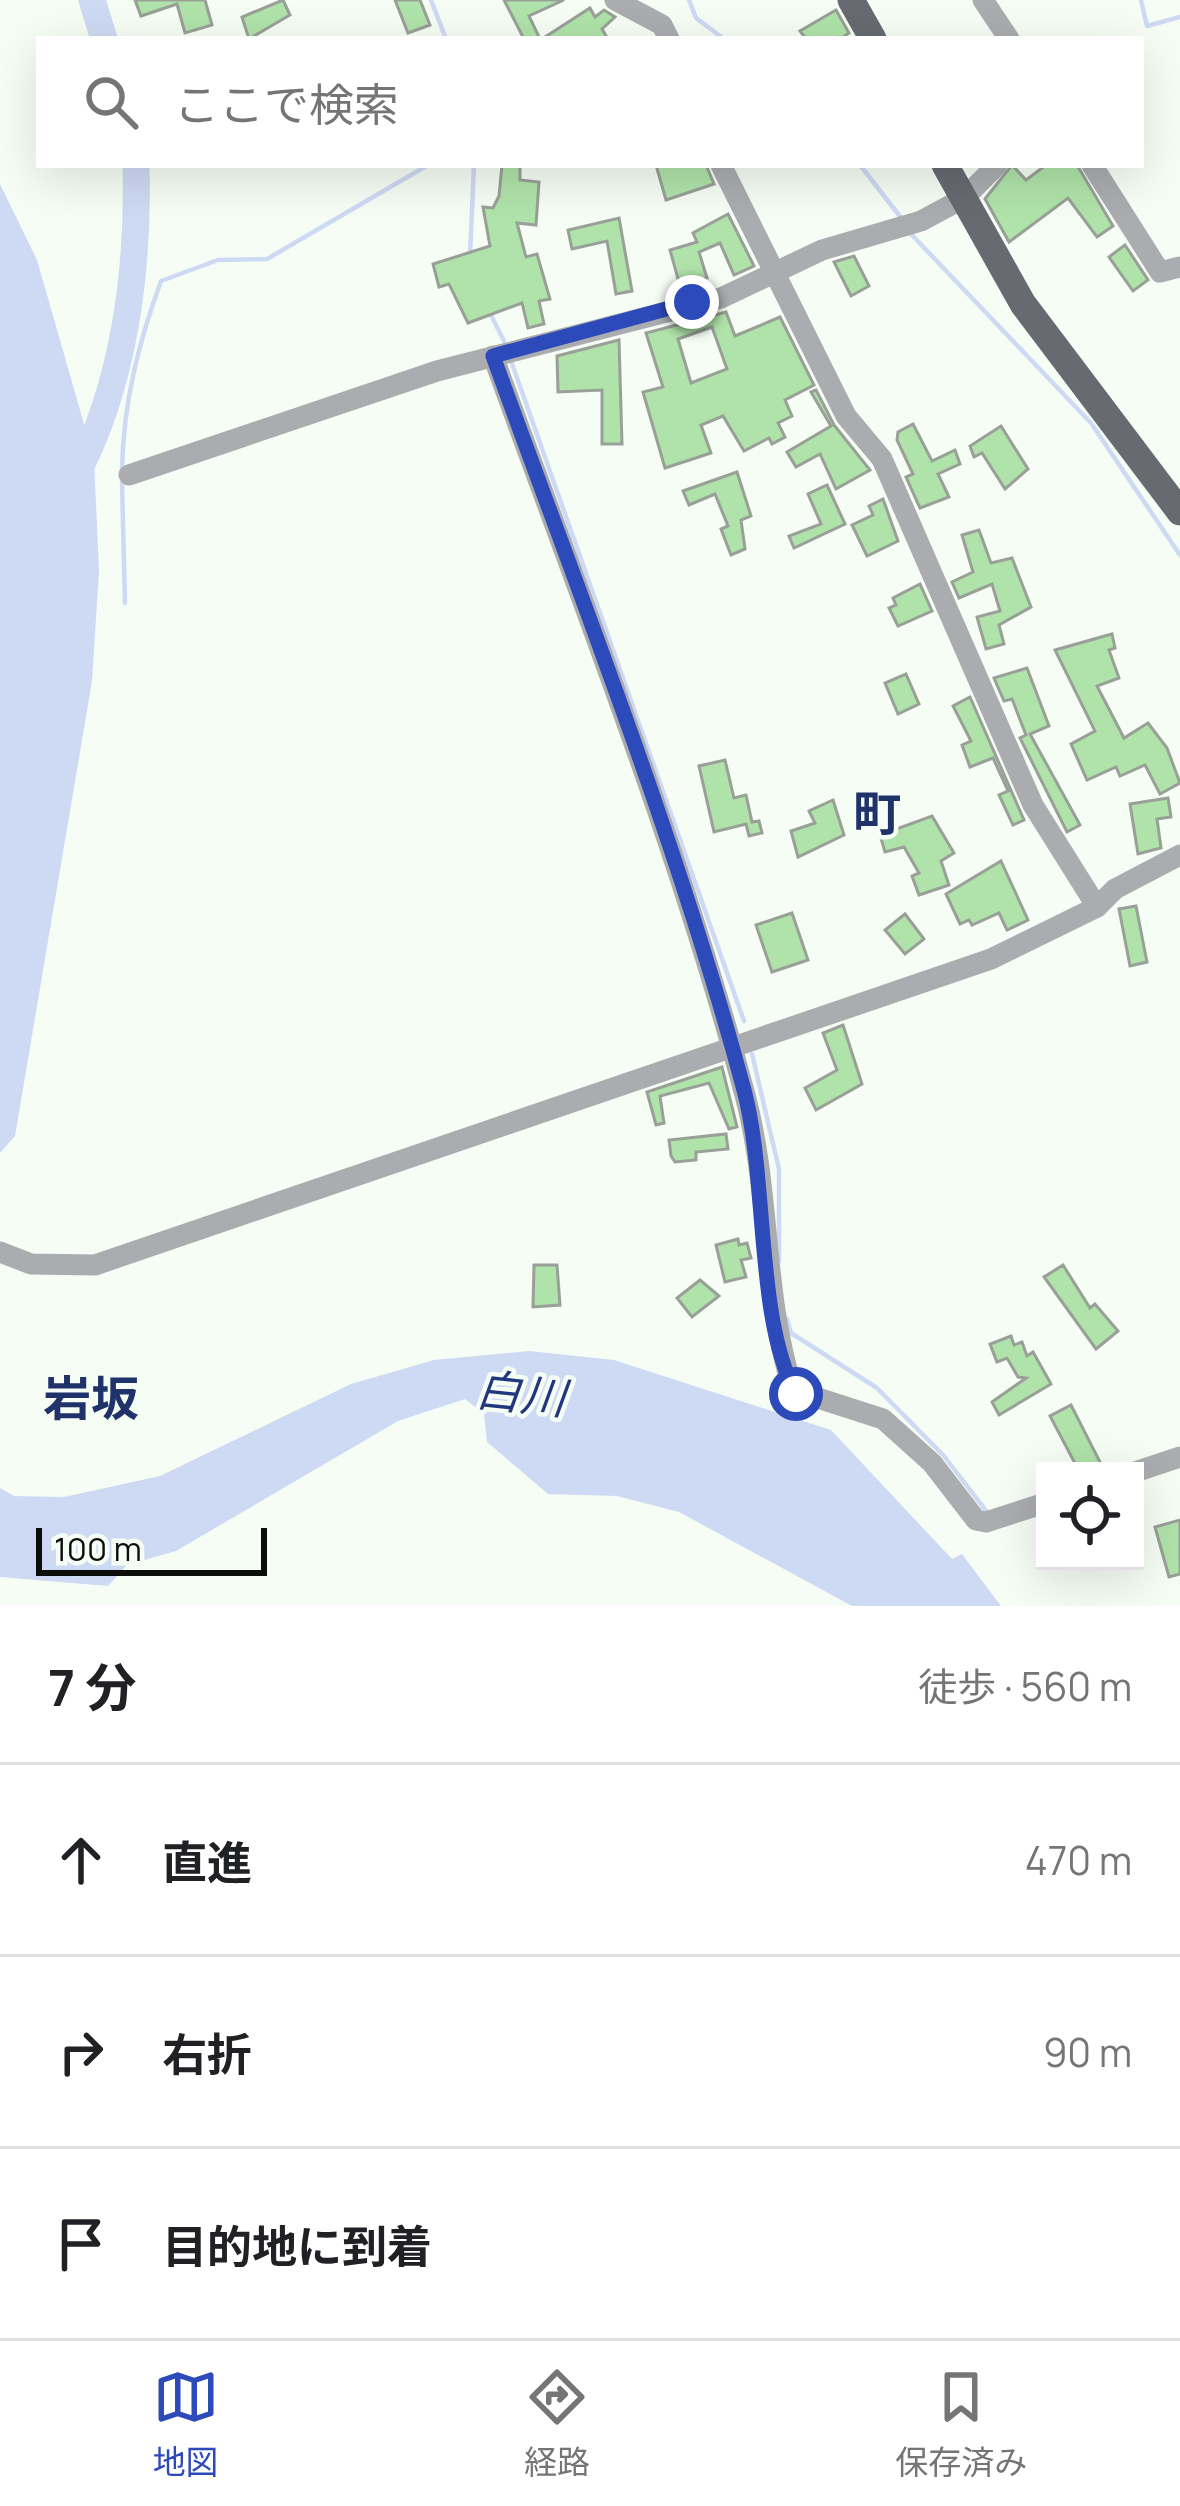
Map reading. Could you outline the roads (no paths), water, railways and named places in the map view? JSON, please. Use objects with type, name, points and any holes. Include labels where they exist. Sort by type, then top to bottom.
[{"type":"main road","points":[[851,0],[872,36]]},
{"type":"main road","points":[[947,168],[1023,304],[1180,512]]},
{"type":"street","points":[[615,0],[662,25],[668,36]]},
{"type":"street","points":[[983,0],[1007,36]]},
{"type":"street","points":[[722,168],[846,416],[882,459],[1034,806],[1097,907]]},
{"type":"street","points":[[129,476],[493,356],[721,298],[822,250],[921,220],[964,198],[994,168]]},
{"type":"street","points":[[1094,168],[1160,272],[1180,267]]},
{"type":"street","points":[[493,356],[656,806],[733,1049],[757,1140],[774,1314],[793,1390],[883,1419],[932,1463],[976,1520],[986,1522],[1036,1506]]},
{"type":"street","points":[[4,1255],[31,1264],[95,1265],[733,1049],[991,959],[1097,907],[1115,889],[1180,855]]},
{"type":"street","points":[[1144,1469],[1180,1457]]},
{"type":"water","points":[[0,184],[37,260],[94,459],[99,571],[92,681],[15,1136],[0,1153]]},
{"type":"water","name":"白川","points":[[529,1351],[614,1360],[831,1430],[952,1559],[962,1554],[1001,1606],[852,1606],[679,1512],[617,1496],[548,1494],[487,1442],[484,1414],[465,1399],[398,1421],[176,1551],[127,1565],[108,1586],[0,1577],[0,1488],[14,1496],[64,1497],[160,1476],[351,1384],[434,1360]]},
{"type":"waterway","points":[[92,0],[103,36]]},
{"type":"waterway","points":[[431,0],[445,36]]},
{"type":"waterway","points":[[689,0],[696,18],[720,36]]},
{"type":"waterway","points":[[1141,0],[1147,26],[1180,17]]},
{"type":"waterway","points":[[73,481],[105,408],[125,328],[135,246],[136,168]]},
{"type":"waterway","points":[[122,471],[133,374],[161,281],[218,260],[267,259],[423,168]]},
{"type":"waterway","points":[[470,255],[474,168]]},
{"type":"waterway","points":[[862,168],[902,219]]},
{"type":"waterway","points":[[911,234],[1091,423],[1180,555]]},
{"type":"waterway","points":[[489,311],[504,341]]},
{"type":"waterway","points":[[510,358],[744,1021]]},
{"type":"waterway","points":[[122,483],[125,603]]},
{"type":"waterway","points":[[752,1054],[779,1169],[779,1261]]},
{"type":"waterway","points":[[787,1319],[791,1333],[877,1388],[944,1456],[987,1512]]},
{"type":"district","name":"町","points":[[877,812]]},
{"type":"district","name":"岩坂","points":[[91,1397]]}]
